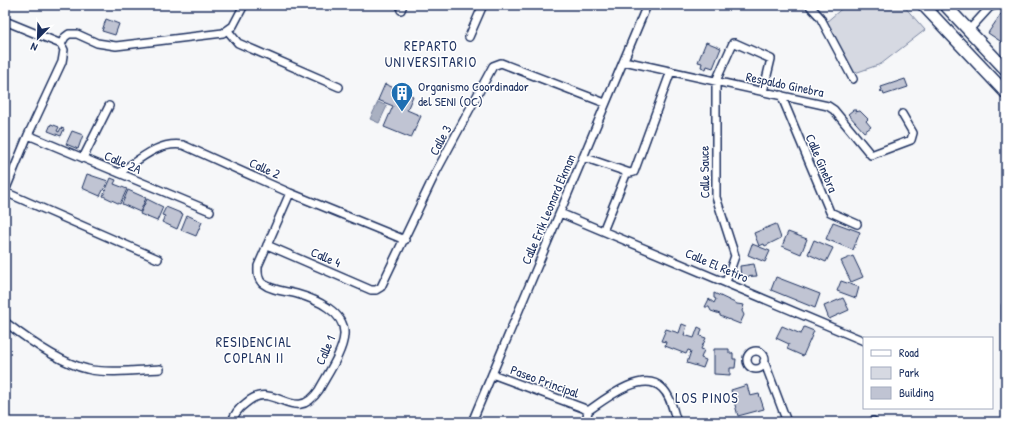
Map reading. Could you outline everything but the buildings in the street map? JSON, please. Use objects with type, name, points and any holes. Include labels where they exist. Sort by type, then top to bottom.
[{"type":"main road","points":[[923,5],[1006,93]]},
{"type":"main road","points":[[945,5],[1006,70]]},
{"type":"street","points":[[61,44],[65,36],[69,34],[77,34],[97,43],[116,46],[228,31],[237,21],[244,5]]},
{"type":"street","points":[[469,37],[483,5]]},
{"type":"street","name":"Calle Erik Leonard Ekman","points":[[472,422],[647,5]]},
{"type":"street","points":[[809,5],[820,17],[853,80]]},
{"type":"street","points":[[969,30],[990,7],[995,5]]},
{"type":"street","points":[[5,21],[61,44],[64,50],[62,62],[28,135],[5,191],[158,260]]},
{"type":"street","points":[[228,31],[238,43],[339,87]]},
{"type":"street","points":[[716,81],[731,45],[735,43],[771,59],[763,92]]},
{"type":"street","name":"Respaldo Ginebra","points":[[624,61],[781,95],[832,108],[871,155],[911,140],[913,133],[902,114]]},
{"type":"street","name":"Calle 3","points":[[376,290],[381,287],[405,240],[436,172],[496,63],[501,63],[605,104]]},
{"type":"street","points":[[603,231],[630,172],[670,71]]},
{"type":"street","name":"Calle Sauce","points":[[716,81],[716,201],[735,256],[726,282]]},
{"type":"street","name":"Calle Ginebra","points":[[781,95],[830,212],[857,224]]},
{"type":"street","points":[[83,158],[109,106]]},
{"type":"street","name":"Calle 2A","points":[[28,135],[210,211]]},
{"type":"street","name":"Calle 2","points":[[119,173],[161,146],[172,143],[183,145],[405,240]]},
{"type":"street","points":[[583,158],[630,172]]},
{"type":"street","name":"Calle 1","points":[[232,422],[239,408],[249,400],[258,396],[271,398],[292,410],[304,410],[313,402],[335,361],[344,335],[342,322],[333,312],[323,305],[299,294],[275,290],[262,283],[258,277],[258,266],[290,192]]},
{"type":"street","name":"Calle El Retiro","points":[[560,213],[863,340]]},
{"type":"street","name":"Calle 4","points":[[267,245],[371,290],[376,290]]},
{"type":"street","points":[[1006,306],[1006,318]]},
{"type":"street","points":[[5,322],[42,348],[87,370],[160,369]]},
{"type":"street","points":[[764,361],[787,422]]},
{"type":"street","name":"Paseo Principal","points":[[492,374],[588,411],[620,390],[639,382],[649,381],[664,388],[677,422]]},
{"type":"street","points":[[586,422],[588,411]]},
{"type":"green space","points":[[846,5],[903,5],[925,30],[881,64],[852,74],[825,23]]},
{"type":"water","points":[[378,102],[387,106],[379,123],[370,119]]},
{"type":"place","name":"Organismo Coordinador del SENI (OC)","points":[[402,112]]},
{"type":"district","name":"REPARTO UNIVERSITARIO","points":[[431,54]]},
{"type":"district","name":"RESIDENCIAL COPLAN II","points":[[254,350]]},
{"type":"district","name":"LOS PINOS","points":[[707,397]]}]
